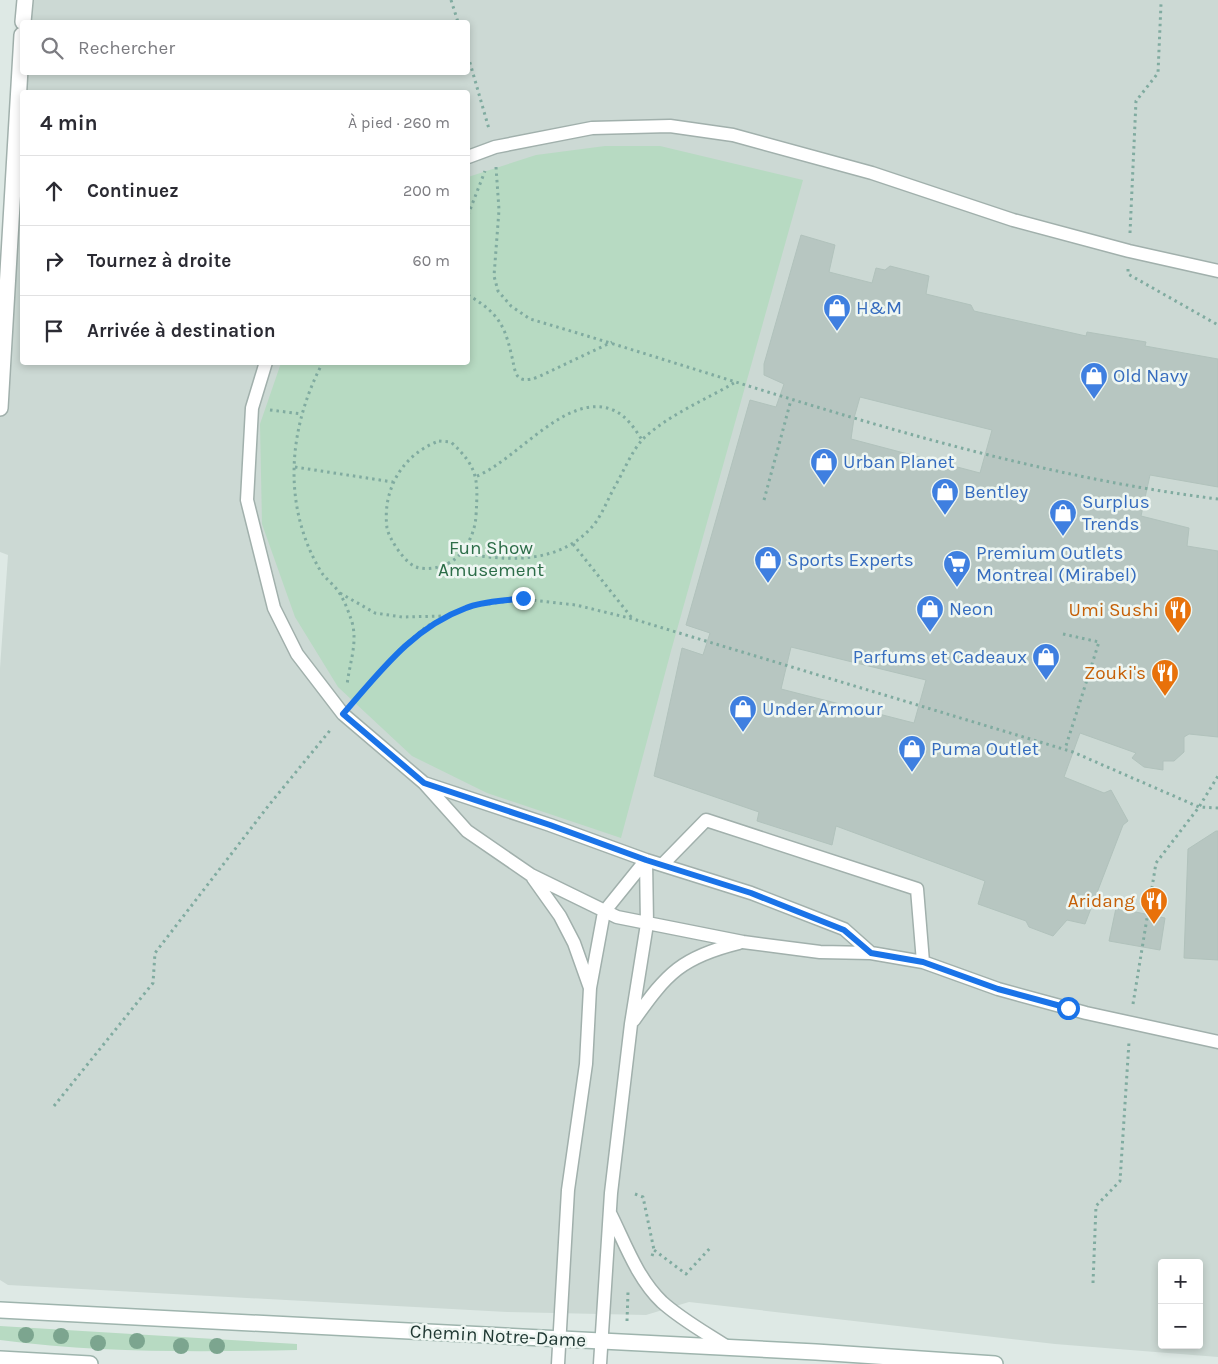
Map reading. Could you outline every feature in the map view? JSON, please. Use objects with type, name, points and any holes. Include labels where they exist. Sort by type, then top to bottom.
[{"type":"street","points":[[23,20],[25,0]]},
{"type":"street","points":[[0,408],[20,69]]},
{"type":"street","name":"Chemin Notre-Dame","points":[[0,1310],[277,1326],[559,1338],[729,1348],[815,1358],[995,1364]]},
{"type":"street","points":[[0,1358],[90,1364]]},
{"type":"lane","points":[[470,157],[495,147],[602,127],[670,126],[733,135],[872,173],[1013,220],[1129,251],[1218,271]]},
{"type":"lane","points":[[265,365],[252,408],[247,500],[274,608],[297,654],[343,714],[424,783],[467,831],[531,875],[604,912],[647,924],[743,942],[820,952],[871,953],[923,962],[998,989],[1086,1013],[1218,1042]]},
{"type":"lane","points":[[424,783],[550,825],[646,860],[751,893],[844,930],[871,953]]},
{"type":"lane","points":[[662,865],[706,820],[917,889],[923,962]]},
{"type":"lane","points":[[558,1364],[568,1190],[586,1064],[590,988],[604,912],[646,860]]},
{"type":"lane","points":[[600,1364],[609,1212],[631,1024],[647,924],[646,860]]},
{"type":"lane","points":[[531,875],[560,916],[574,943],[590,988]]},
{"type":"lane","points":[[631,1024],[657,986],[682,965],[708,951],[743,942]]},
{"type":"lane","points":[[609,1212],[639,1272],[661,1301],[684,1319],[729,1348]]},
{"type":"path","points":[[451,0],[457,20]]},
{"type":"path","points":[[1161,4],[1158,73],[1136,101],[1128,274],[1218,325]]},
{"type":"path","points":[[470,63],[495,147],[499,210],[494,276],[498,291],[511,306],[530,319],[612,342],[791,400],[1023,462],[1146,490],[1218,499]]},
{"type":"path","points":[[470,210],[495,147]]},
{"type":"path","points":[[470,296],[482,303],[501,323],[511,352],[514,372],[520,379],[528,380],[538,377],[612,342]]},
{"type":"path","points":[[321,365],[310,386],[302,414],[293,486],[298,524],[321,571],[340,593],[352,622],[355,643],[343,714]]},
{"type":"path","points":[[463,553],[492,558],[516,559],[554,553],[573,544],[596,522],[642,440],[660,426],[735,383]]},
{"type":"path","points":[[764,500],[791,400]]},
{"type":"path","points":[[477,476],[511,456],[567,414],[590,406],[614,410],[630,422],[642,440]]},
{"type":"path","points":[[252,408],[302,414]]},
{"type":"path","points":[[439,441],[451,442],[465,454],[477,476],[475,525],[463,553],[450,564],[431,568],[415,567],[398,550],[387,529],[388,501],[394,482],[408,460],[424,446],[439,441]]},
{"type":"path","points":[[295,467],[394,482]]},
{"type":"path","points":[[573,544],[633,619]]},
{"type":"path","points":[[340,593],[375,612],[402,617],[448,616]]},
{"type":"path","points":[[54,1106],[152,983],[154,952],[269,804],[343,714],[401,648],[428,626],[467,607],[523,598],[576,605],[633,619],[1065,749],[1199,807],[1218,808]]},
{"type":"path","points":[[1063,634],[1099,642],[1065,749]]},
{"type":"path","points":[[635,1194],[643,1197],[654,1250],[649,1263]]},
{"type":"path","points":[[654,1250],[686,1274],[712,1246]]},
{"type":"path","points":[[627,1321],[628,1283]]},
{"type":"shaded area","points":[[25,0],[1218,0],[1218,1357],[1055,1344],[689,1302],[646,1315],[507,1312],[8,1285],[0,1280],[0,668],[8,555],[0,552],[0,408],[20,103],[20,365],[470,365],[470,90],[21,90],[22,75],[470,75],[470,20],[23,20]]},
{"type":"green space","name":"Fun Show Amusement","points":[[605,146],[660,146],[803,180],[671,651],[621,838],[487,793],[412,756],[338,687],[295,617],[262,524],[260,424],[280,365],[470,365],[470,176],[536,155]]},
{"type":"green space","points":[[0,1326],[297,1344],[297,1350],[185,1351],[74,1347],[0,1340]]},
{"type":"building","name":"Premium Outlets Montreal (Mirabel)","points":[[801,235],[835,245],[829,272],[872,283],[876,268],[885,270],[890,266],[929,276],[926,294],[971,305],[974,311],[1086,336],[1087,332],[1146,342],[1145,346],[1218,359],[1218,487],[1150,475],[1141,516],[1189,528],[1187,546],[1218,551],[1218,737],[1189,734],[1184,737],[1184,752],[1174,761],[1163,761],[1163,770],[1144,767],[1132,758],[1136,753],[1080,733],[1064,777],[1104,793],[1111,790],[1128,821],[1123,825],[1085,924],[1067,920],[1053,936],[1029,927],[1026,921],[978,904],[985,881],[836,826],[832,845],[757,821],[759,812],[654,776],[682,648],[703,655],[710,633],[686,625],[750,400],[776,407],[784,384],[764,375],[764,364]],"holes":[[[860,397],[992,430],[980,473],[851,439]],[[791,647],[926,680],[914,723],[781,689]]]},
{"type":"building","points":[[1218,831],[1218,960],[1184,958],[1188,849]]},
{"type":"building","points":[[1116,908],[1165,918],[1160,950],[1109,941]]},
{"type":"place","name":"H&M","points":[[837,332]]},
{"type":"place","name":"Old Navy","points":[[1094,400]]},
{"type":"place","name":"Urban Planet","points":[[824,486]]},
{"type":"place","name":"Bentley","points":[[945,516]]},
{"type":"place","name":"Surplus Trends","points":[[1063,537]]},
{"type":"place","name":"Sports Experts","points":[[768,584]]},
{"type":"place","name":"Premium Outlets Montreal (Mirabel)","points":[[957,588]]},
{"type":"place","name":"Neon","points":[[930,633]]},
{"type":"place","name":"Umi Sushi","points":[[1178,634]]},
{"type":"place","name":"Parfums et Cadeaux","points":[[1046,681]]},
{"type":"place","name":"Zouki's","points":[[1165,697]]},
{"type":"place","name":"Under Armour","points":[[743,733]]},
{"type":"place","name":"Puma Outlet","points":[[912,773]]},
{"type":"place","name":"Aridang","points":[[1154,925]]},
{"type":"route","points":[[523,598],[467,607],[428,626],[401,648],[343,714],[424,783],[550,825],[646,860],[751,893],[844,930],[871,953],[923,962],[998,989],[1068,1008]]}]
